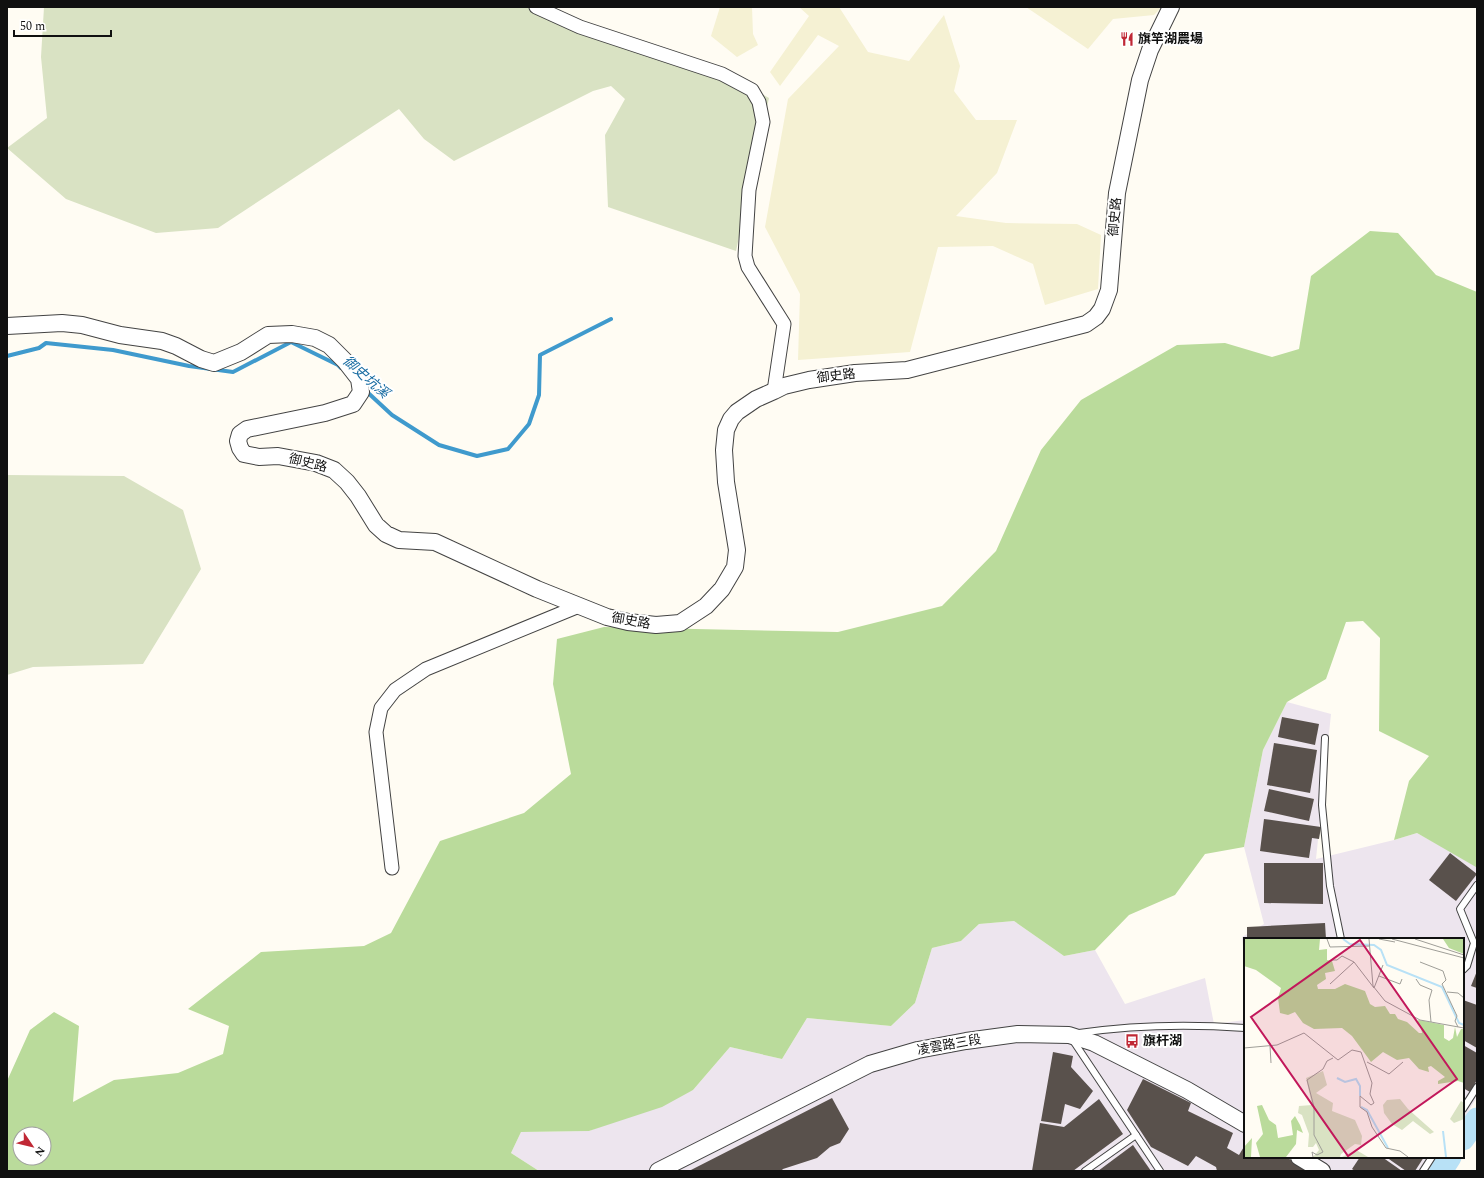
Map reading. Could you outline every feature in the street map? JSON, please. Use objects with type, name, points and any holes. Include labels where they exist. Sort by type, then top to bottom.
[{"type":"street","points":[[536,7],[580,27],[722,74],[752,90],[756,96],[759,102],[763,122],[749,190],[745,256],[748,267],[784,324],[774,391]]},
{"type":"street","name":"御史路","points":[[7,326],[62,324],[82,325],[120,335],[162,341],[176,346],[200,360],[214,363],[241,352],[268,335],[292,334],[314,338],[329,345],[345,361],[360,385],[353,404],[332,411],[247,429],[240,434],[238,441],[244,454],[259,457],[278,456],[316,463],[334,470],[347,482],[358,496],[376,525],[386,534],[399,540],[435,542],[537,589],[607,617],[628,622],[656,625],[680,623],[706,606],[722,589],[735,567],[737,550],[726,482],[724,450],[726,430],[736,412],[756,399],[784,386],[809,380],[855,374],[907,370],[1086,324],[1096,317],[1102,309],[1109,290],[1116,193],[1140,80],[1150,50],[1171,7]]},
{"type":"street","points":[[392,868],[376,732],[381,708],[394,690],[426,669],[579,606]]},
{"type":"street","name":"凌雲路三段","points":[[658,1171],[870,1064],[918,1050],[966,1041],[1018,1034],[1069,1035],[1094,1043],[1187,1090],[1244,1123]]},
{"type":"street","points":[[1301,1158],[1322,1171]]},
{"type":"lane","points":[[1325,738],[1322,805],[1330,886],[1341,938]]},
{"type":"lane","points":[[1464,969],[1467,966],[1474,943],[1460,909],[1477,885]]},
{"type":"lane","points":[[1160,1171],[1069,1035],[1114,1028],[1212,1025],[1244,1028]]},
{"type":"lane","points":[[1464,1107],[1477,1087]]},
{"type":"lane","points":[[1085,1171],[1136,1135]]},
{"type":"lane","points":[[1423,1171],[1431,1158]]},
{"type":"shaded area","points":[[720,7],[752,7],[753,34],[758,45],[737,57],[711,36]]},
{"type":"shaded area","points":[[799,7],[839,7],[868,52],[909,61],[944,15],[960,66],[954,91],[976,120],[1017,120],[997,173],[956,216],[1006,223],[1077,224],[1101,235],[1098,289],[1045,305],[1033,264],[993,246],[938,247],[910,352],[798,360],[800,294],[765,227],[788,99],[839,46],[818,35],[780,86],[770,72],[809,16]]},
{"type":"shaded area","points":[[1026,7],[1162,7],[1154,15],[1113,19],[1088,49]]},
{"type":"shaded area","points":[[1287,702],[1331,714],[1316,859],[1417,833],[1477,866],[1477,1097],[1464,1118],[1464,938],[1244,938],[1244,956],[1242,937],[1264,924],[1244,847],[1263,750]]},
{"type":"shaded area","points":[[1014,921],[1064,956],[1095,950],[1125,1004],[1205,978],[1214,1024],[1244,1020],[1244,1158],[1439,1158],[1431,1171],[539,1171],[511,1153],[521,1132],[589,1131],[693,1090],[730,1047],[782,1059],[807,1018],[891,1026],[915,1003],[932,948],[961,941],[979,924]]},
{"type":"green space","points":[[44,7],[544,7],[735,79],[769,98],[736,251],[608,207],[605,135],[625,99],[611,86],[593,91],[454,161],[424,139],[399,109],[218,228],[156,233],[66,199],[7,148],[47,118],[41,57]]},
{"type":"green space","points":[[1370,231],[1398,233],[1436,275],[1477,292],[1476,867],[1417,833],[1394,840],[1409,781],[1429,756],[1379,731],[1380,638],[1363,621],[1346,622],[1326,679],[1287,702],[1263,750],[1244,847],[1205,854],[1175,895],[1129,915],[1095,950],[1064,956],[1014,921],[979,924],[961,941],[932,948],[915,1003],[891,1026],[807,1018],[782,1059],[730,1047],[693,1090],[662,1107],[589,1131],[521,1132],[511,1153],[539,1171],[7,1171],[7,1081],[30,1030],[54,1012],[79,1026],[73,1102],[114,1080],[178,1073],[223,1054],[229,1026],[188,1009],[261,952],[364,946],[391,933],[440,841],[524,813],[571,774],[553,684],[557,639],[604,627],[838,632],[942,606],[996,551],[1041,450],[1081,400],[1177,345],[1225,343],[1272,357],[1299,349],[1311,276]]},
{"type":"green space","points":[[7,475],[124,476],[183,510],[201,569],[143,664],[33,667],[7,675]]},
{"type":"building","points":[[1282,717],[1319,724],[1315,745],[1278,737]]},
{"type":"building","points":[[1274,743],[1317,750],[1310,793],[1267,785]]},
{"type":"building","points":[[1269,789],[1314,799],[1309,821],[1264,811]]},
{"type":"building","points":[[1264,819],[1321,827],[1319,839],[1312,838],[1309,858],[1260,851]]},
{"type":"building","points":[[1450,853],[1477,874],[1456,901],[1429,880]]},
{"type":"building","points":[[1264,863],[1323,863],[1323,904],[1264,903]]},
{"type":"building","points":[[1325,923],[1326,938],[1247,938],[1247,927]]},
{"type":"building","points":[[1477,971],[1477,988],[1471,986]]},
{"type":"building","points":[[1464,1000],[1477,1005],[1477,1048],[1464,1041]]},
{"type":"building","points":[[1464,1046],[1477,1053],[1477,1080],[1470,1092],[1464,1089]]},
{"type":"building","points":[[1053,1052],[1073,1056],[1071,1067],[1093,1091],[1080,1109],[1065,1104],[1061,1124],[1041,1121]]},
{"type":"building","points":[[1143,1079],[1191,1103],[1188,1111],[1233,1133],[1227,1148],[1239,1155],[1244,1147],[1244,1158],[1288,1158],[1309,1171],[1217,1171],[1216,1167],[1196,1156],[1188,1166],[1151,1147],[1127,1110]]},
{"type":"building","points":[[832,1098],[849,1129],[840,1143],[830,1147],[817,1158],[783,1169],[781,1171],[689,1171]]},
{"type":"building","points":[[1099,1099],[1123,1134],[1073,1171],[1032,1171],[1040,1123],[1064,1127]]},
{"type":"building","points":[[1133,1145],[1151,1171],[1098,1171]]},
{"type":"building","points":[[1359,1158],[1383,1158],[1402,1171],[1355,1171],[1352,1169]]},
{"type":"building","points":[[1387,1158],[1423,1158],[1415,1171],[1406,1171]]},
{"type":"waterway","name":"御史坑溪","points":[[365,390],[392,415],[439,445],[477,456],[508,449],[529,424],[539,395],[540,355],[611,319]]},
{"type":"waterway","name":"御史坑溪","points":[[7,356],[39,348],[46,343],[113,350],[189,366],[233,372],[291,342],[338,365],[341,368]]},
{"type":"waterway","points":[[1464,1138],[1477,1119]]},
{"type":"waterway","points":[[1441,1171],[1449,1158]]},
{"type":"place","name":"旗竿湖農場","points":[[1127,39]]},
{"type":"place","name":"旗杆湖","points":[[1132,1041]]}]
